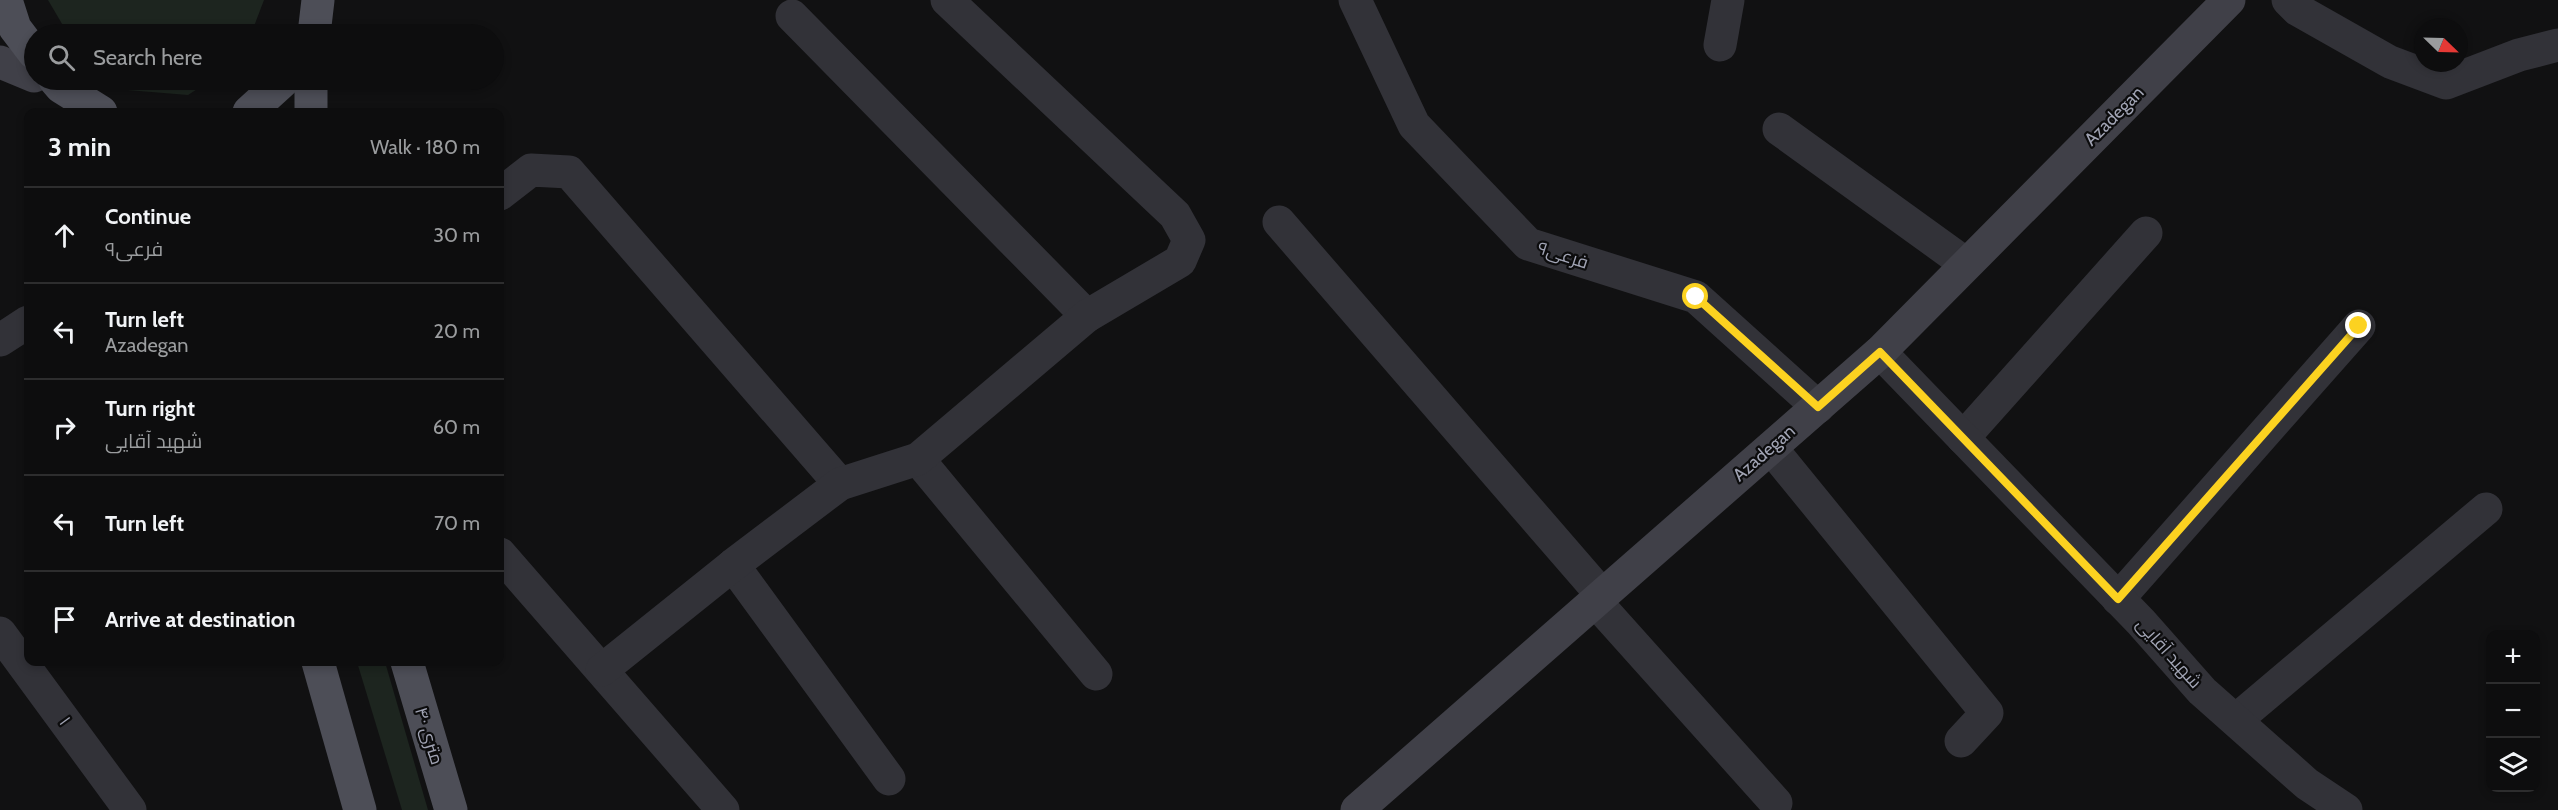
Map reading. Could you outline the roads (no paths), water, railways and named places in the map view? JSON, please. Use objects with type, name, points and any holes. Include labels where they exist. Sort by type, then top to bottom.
[{"type":"main road","points":[[6,0],[15,28],[24,40]]},
{"type":"main road","points":[[315,24],[318,0]]},
{"type":"main road","name":"Azadegan","points":[[1357,810],[1880,352],[2229,0]]},
{"type":"main road","points":[[0,62],[24,71]]},
{"type":"main road","points":[[65,90],[94,108]]},
{"type":"main road","points":[[253,108],[273,90]]},
{"type":"main road","points":[[311,90],[311,108]]},
{"type":"main road","points":[[319,666],[360,810]]},
{"type":"main road","name":"۴۰ متری","points":[[408,666],[451,810]]},
{"type":"street","points":[[602,670],[733,565],[840,484],[918,459],[1087,316],[1180,261],[1189,240],[1175,215],[947,0]]},
{"type":"street","name":"فرعی۹","points":[[1354,0],[1414,125],[1528,244],[1696,297],[1818,407]]},
{"type":"street","points":[[1720,45],[1728,0]]},
{"type":"street","points":[[2288,0],[2298,10],[2390,62],[2446,83],[2519,55],[2557,45]]},
{"type":"street","points":[[792,16],[1087,316]]},
{"type":"street","points":[[1779,129],[1966,264]]},
{"type":"street","points":[[504,191],[531,170],[569,171],[840,484]]},
{"type":"street","points":[[1279,222],[1776,803]]},
{"type":"street","points":[[1963,438],[2146,233]]},
{"type":"street","points":[[0,340],[24,324]]},
{"type":"street","points":[[2118,599],[2359,326]]},
{"type":"street","name":"شهید آقایی","points":[[1880,352],[2118,599],[2202,691],[2307,784],[2346,810]]},
{"type":"street","points":[[1771,448],[1987,713],[1961,741]]},
{"type":"street","points":[[918,459],[1096,674]]},
{"type":"street","points":[[2236,720],[2486,509]]},
{"type":"street","points":[[504,559],[723,810]]},
{"type":"street","points":[[733,565],[889,778]]},
{"type":"street","name":"۱","points":[[0,633],[24,666]]},
{"type":"street","name":"۱","points":[[24,666],[130,810]]}]
